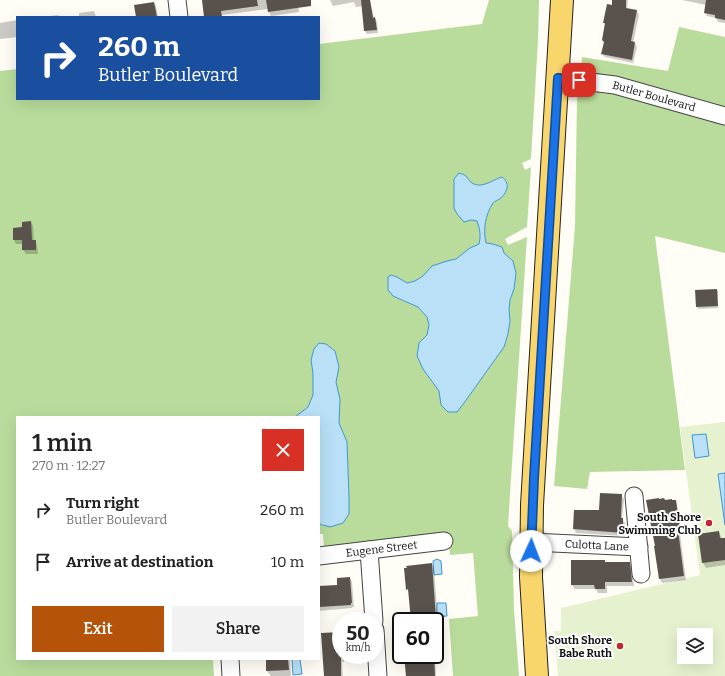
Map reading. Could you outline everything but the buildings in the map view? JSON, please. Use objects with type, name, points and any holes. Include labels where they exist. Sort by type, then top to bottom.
[{"type":"main road","points":[[536,676],[531,542],[533,485],[562,0]]},
{"type":"street","points":[[177,0],[179,16]]},
{"type":"street","name":"Butler Boulevard","points":[[558,78],[615,85],[725,116]]},
{"type":"street","name":"Culotta Lane","points":[[634,496],[642,574]]},
{"type":"street","name":"Eugene Street","points":[[320,556],[444,541]]},
{"type":"street","name":"Culotta Lane","points":[[531,542],[639,547]]},
{"type":"street","points":[[369,550],[373,612]]},
{"type":"street","points":[[230,660],[231,676]]},
{"type":"street","points":[[377,664],[378,676]]},
{"type":"green space","points":[[489,0],[539,0],[531,159],[522,163],[525,170],[531,167],[527,227],[505,239],[508,245],[527,237],[508,526],[512,531],[514,610],[519,676],[453,676],[449,619],[478,616],[473,553],[450,555],[448,533],[324,549],[323,534],[320,534],[320,524],[324,526],[349,497],[347,442],[339,423],[340,399],[336,382],[339,366],[335,351],[326,344],[319,343],[314,349],[311,360],[313,373],[313,395],[308,407],[296,416],[16,416],[16,660],[213,660],[214,676],[0,676],[0,71],[16,69],[16,100],[320,100],[320,44],[482,24]],"holes":[[[486,243],[493,244],[504,253],[516,273],[514,289],[510,300],[510,321],[508,334],[504,347],[457,411],[441,405],[439,391],[423,369],[419,343],[427,335],[429,325],[427,317],[418,307],[408,302],[397,277],[407,283],[415,281],[423,276],[432,266],[456,259]]]},
{"type":"green space","points":[[679,27],[725,37],[725,111],[584,74],[582,70],[582,57],[668,71]]},
{"type":"green space","points":[[586,86],[725,122],[725,253],[655,236],[685,470],[590,472],[587,489],[554,486],[575,226],[577,100],[578,91],[581,87]]},
{"type":"green space","name":"South Shore Swimming Club","points":[[725,422],[725,676],[558,676],[554,631],[561,631],[561,608],[700,575],[680,427]]},
{"type":"water","points":[[459,173],[465,175],[476,185],[483,185],[502,177],[505,179],[507,190],[501,198],[493,203],[488,212],[485,223],[485,238],[486,243],[502,247],[504,253],[513,261],[516,273],[514,289],[510,300],[510,321],[508,334],[504,347],[457,412],[448,412],[441,405],[439,391],[423,369],[417,356],[419,343],[427,335],[429,325],[427,317],[418,307],[393,296],[388,290],[388,277],[391,275],[407,283],[415,281],[423,276],[432,266],[456,259],[470,248],[479,244],[480,232],[477,221],[471,220],[464,222],[454,208],[454,179]]},
{"type":"water","points":[[319,343],[326,344],[335,351],[339,367],[336,382],[340,399],[339,423],[347,442],[349,514],[343,523],[330,527],[320,524],[320,416],[296,416],[308,407],[313,395],[313,373],[311,360],[314,349]]},
{"type":"water","points":[[706,434],[709,456],[695,458],[692,435]]},
{"type":"water","points":[[725,473],[725,525],[718,474]]},
{"type":"water","points":[[437,559],[441,561],[442,574],[434,575],[433,561]]},
{"type":"water","points":[[437,603],[446,603],[447,616],[444,616],[444,612],[437,612]]},
{"type":"water","points":[[292,660],[300,660],[302,674],[293,675]]},
{"type":"place","name":"South Shore Swimming Club","points":[[709,523]]},
{"type":"place","name":"South Shore Babe Ruth","points":[[620,646]]},
{"type":"route","points":[[531,551],[532,505],[558,78],[579,80]]}]
